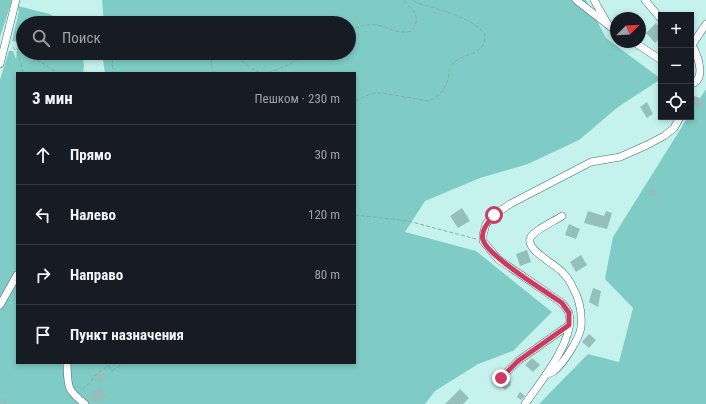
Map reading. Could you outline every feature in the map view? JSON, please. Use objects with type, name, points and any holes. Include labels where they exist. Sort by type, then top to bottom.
[{"type":"street","points":[[0,64],[16,0]]},
{"type":"street","points":[[576,0],[609,26]]},
{"type":"street","points":[[594,0],[609,26]]},
{"type":"street","points":[[645,0],[658,15]]},
{"type":"street","points":[[694,42],[706,24]]},
{"type":"street","points":[[5,45],[13,47]]},
{"type":"street","points":[[643,48],[658,58]]},
{"type":"street","points":[[694,49],[701,63],[704,74],[699,82],[694,83]]},
{"type":"street","points":[[525,404],[546,375],[565,342],[569,325],[569,313],[562,303],[498,259],[484,241],[483,235],[486,224],[494,215],[510,204],[591,162],[620,157],[664,136],[674,128],[678,120]]},
{"type":"street","points":[[546,375],[555,371],[565,358],[574,344],[581,328],[579,300],[573,288],[563,273],[535,251],[530,239],[535,233],[562,216]]},
{"type":"street","points":[[0,305],[16,277]]},
{"type":"street","points":[[501,378],[518,361],[569,325]]},
{"type":"street","points":[[67,364],[68,384],[72,393],[85,404]]},
{"type":"path","points":[[356,28],[364,25],[378,25],[396,32],[406,33],[412,31],[416,24],[416,16],[404,0]]},
{"type":"path","points":[[356,101],[373,93],[382,93],[429,101],[435,99],[442,94],[446,86],[450,67],[455,62],[479,51],[483,45],[484,34],[482,30],[447,12],[413,0]]},
{"type":"path","points":[[13,47],[16,51]]},
{"type":"path","points":[[20,60],[23,72]]},
{"type":"path","points":[[37,60],[56,72]]},
{"type":"path","points":[[112,60],[113,72]]},
{"type":"path","points":[[212,60],[214,72]]},
{"type":"path","points":[[241,60],[258,72]]},
{"type":"path","points":[[270,72],[297,60]]},
{"type":"path","points":[[356,215],[408,222],[484,241]]},
{"type":"path","points":[[82,389],[91,382],[94,376],[108,365],[112,371],[122,364]]},
{"type":"shaded area","points":[[0,0],[12,0],[0,37]]},
{"type":"shaded area","points":[[102,0],[586,0],[606,38],[610,41],[610,48],[619,48],[658,77],[658,81],[618,107],[579,140],[528,164],[480,178],[425,201],[405,232],[476,251],[552,312],[513,351],[478,364],[435,391],[425,404],[0,404],[0,80],[9,51],[13,51],[16,60],[83,60],[84,66],[83,72],[16,72],[16,364],[356,364],[356,72],[105,72],[103,60],[356,60],[356,16],[103,16]]},
{"type":"shaded area","points":[[18,6],[49,14],[54,16],[18,16]]},
{"type":"shaded area","points":[[16,24],[16,42],[12,41]]},
{"type":"shaded area","points":[[706,89],[706,404],[539,404],[588,354],[619,362],[633,308],[605,279],[613,237],[686,120],[694,120],[694,107]]},
{"type":"building","points":[[656,23],[658,25],[658,40],[655,43],[646,33]]},
{"type":"building","points":[[694,96],[705,100],[702,108],[694,107]]},
{"type":"building","points":[[647,102],[653,114],[647,118],[640,107]]},
{"type":"building","points":[[651,189],[658,191],[656,197],[649,195]]},
{"type":"building","points":[[462,208],[470,221],[458,228],[450,216]]},
{"type":"building","points":[[588,211],[604,216],[606,211],[612,213],[607,229],[584,223]]},
{"type":"building","points":[[569,224],[580,229],[576,239],[565,235]]},
{"type":"building","points":[[527,250],[531,262],[520,266],[516,254]]},
{"type":"building","points":[[581,255],[587,265],[576,272],[570,262]]},
{"type":"building","points":[[593,288],[601,291],[598,307],[589,302]]},
{"type":"building","points":[[589,334],[596,340],[589,348],[582,342]]},
{"type":"building","points":[[532,358],[540,365],[533,372],[525,365]]},
{"type":"building","points":[[102,371],[107,378],[99,383],[94,377]]},
{"type":"building","points":[[508,378],[511,385],[505,390],[500,385]]},
{"type":"building","points":[[100,387],[106,397],[95,404],[89,395]]},
{"type":"building","points":[[460,389],[469,398],[463,404],[445,404]]},
{"type":"building","points":[[520,392],[525,396],[521,400],[517,397]]},
{"type":"building","points":[[1,398],[7,399],[6,404],[0,403]]},
{"type":"route","points":[[494,215],[486,224],[483,235],[484,241],[498,259],[562,303],[569,313],[569,325],[518,361],[501,378]]}]
